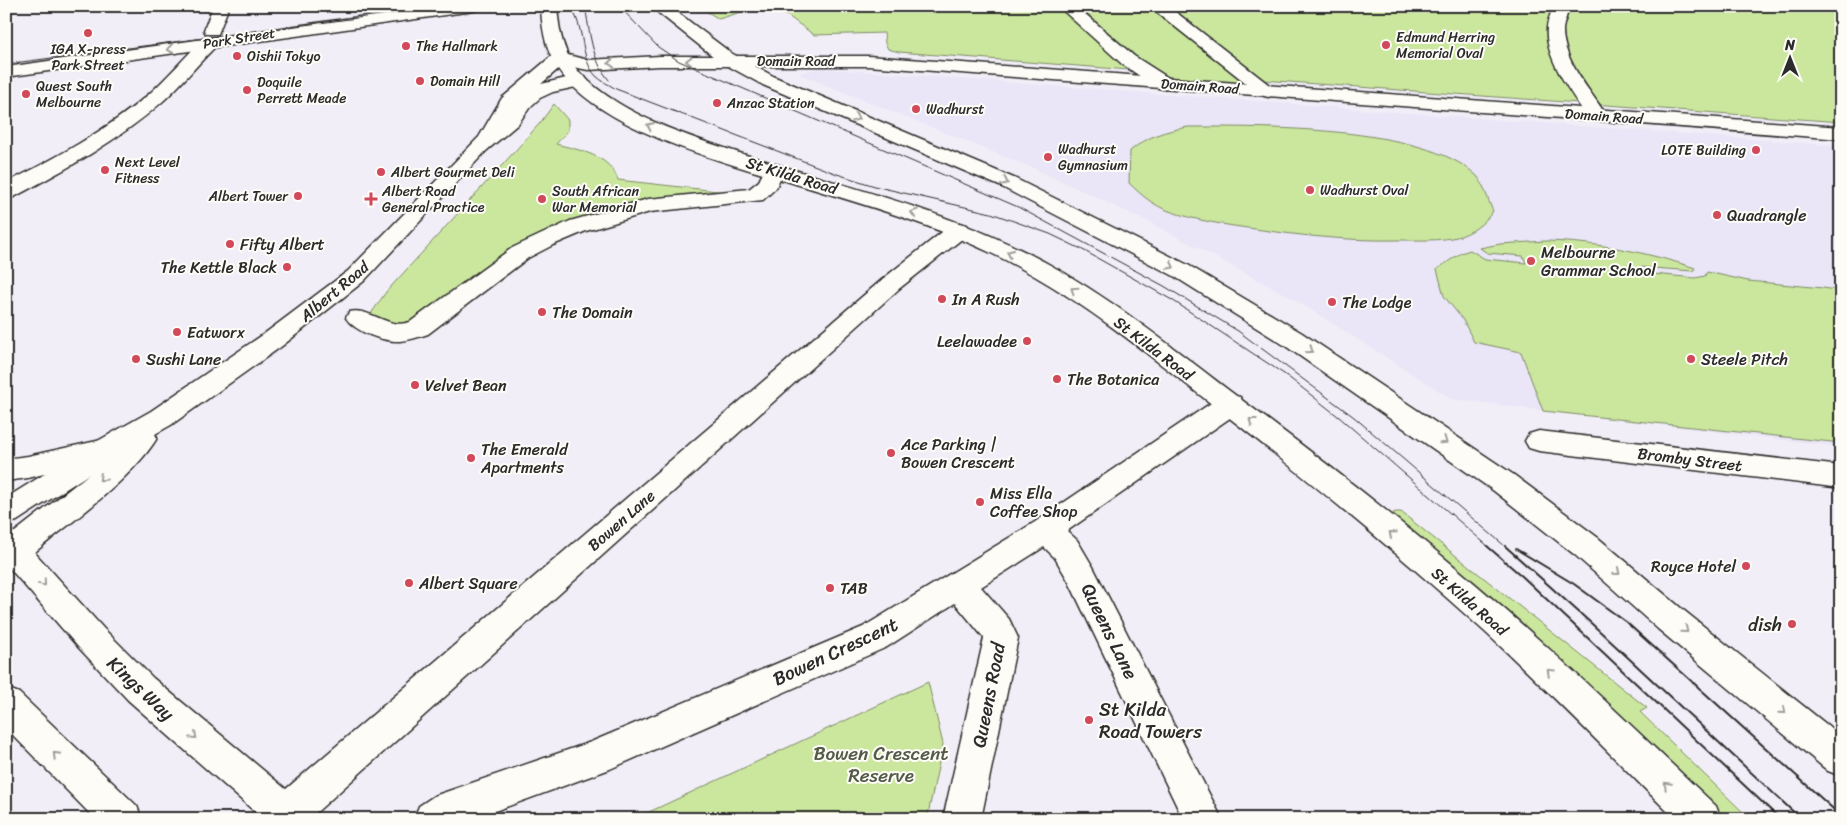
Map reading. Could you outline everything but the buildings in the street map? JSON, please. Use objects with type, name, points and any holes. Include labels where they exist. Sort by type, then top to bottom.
[{"type":"main road","points":[[6,192],[16,180],[85,149],[155,98],[210,36],[221,6]]},
{"type":"main road","name":"Park Street","points":[[6,72],[210,36],[398,6]]},
{"type":"main road","name":"Park Street","points":[[6,56],[210,36],[473,6]]},
{"type":"main road","name":"St Kilda Road","points":[[549,6],[551,31],[560,58],[579,81],[603,101],[648,125],[774,171],[923,215],[960,230],[1020,258],[1053,276],[1108,314],[1230,404],[1342,491],[1494,621],[1602,721],[1702,819]]},
{"type":"main road","points":[[658,6],[692,33],[733,61],[810,100],[1009,183],[1180,270],[1293,339],[1504,483],[1586,546],[1670,619],[1841,759]]},
{"type":"main road","points":[[1066,6],[1128,60],[1163,83]]},
{"type":"main road","points":[[1157,6],[1268,91]]},
{"type":"main road","points":[[1561,6],[1555,29],[1558,46],[1570,76],[1596,115]]},
{"type":"main road","points":[[692,33],[717,42],[736,46],[868,62]]},
{"type":"main road","name":"Domain Road","points":[[560,58],[588,65],[660,61],[868,62],[1841,133]]},
{"type":"main road","name":"Albert Road","points":[[486,140],[509,102],[560,58]]},
{"type":"main road","name":"Albert Road","points":[[6,513],[106,449],[160,418],[274,340],[356,276],[486,140],[511,120],[524,102],[533,94],[547,88],[579,81]]},
{"type":"main road","points":[[358,318],[387,332],[409,332],[418,328],[520,253],[545,240],[578,226],[648,206],[690,200],[755,195],[770,184],[774,171]]},
{"type":"main road","name":"Bowen Lane","points":[[289,816],[884,290],[960,230]]},
{"type":"main road","name":"Bowen Crescent","points":[[433,819],[448,809],[597,757],[866,641],[1046,530],[1230,404]]},
{"type":"main road","name":"Albert Road","points":[[9,549],[63,513],[129,454],[160,418]]},
{"type":"main road","name":"Bromby Street","points":[[1538,441],[1841,477]]},
{"type":"main road","points":[[6,470],[28,467],[106,449]]},
{"type":"main road","name":"Queens Lane","points":[[1046,530],[1066,549],[1082,576],[1203,819]]},
{"type":"main road","name":"Kings Way","points":[[9,549],[120,670],[202,744],[289,816]]},
{"type":"main road","name":"Queens Road","points":[[958,585],[997,629],[1000,638],[962,819]]},
{"type":"main road","points":[[6,704],[91,790],[123,819]]},
{"type":"shaded area","name":"Melbourne Grammar School","points":[[818,68],[1841,146],[1841,447],[1452,399],[1294,299],[1149,222],[1033,168],[799,74]]},
{"type":"green space","points":[[698,6],[760,6],[719,19]]},
{"type":"green space","points":[[762,6],[1841,6],[1841,122],[1248,79],[1256,86],[1163,79],[1155,72],[899,52],[888,49],[884,33],[814,35],[788,16]]},
{"type":"green space","points":[[554,104],[568,120],[568,131],[556,144],[584,151],[601,159],[614,172],[618,180],[726,192],[576,223],[408,328],[368,318],[386,292],[515,151]]},
{"type":"green space","name":"Wadhurst Oval","points":[[1188,127],[1256,127],[1340,132],[1381,138],[1420,147],[1452,159],[1477,176],[1493,211],[1482,224],[1468,233],[1457,237],[1428,240],[1363,240],[1309,236],[1233,226],[1190,217],[1158,206],[1129,183],[1130,151],[1143,141],[1157,135]]},
{"type":"green space","name":"Steele Pitch","points":[[1545,241],[1583,243],[1621,249],[1695,268],[1693,271],[1640,267],[1643,273],[1695,278],[1705,276],[1707,272],[1748,281],[1841,291],[1841,443],[1543,411],[1521,352],[1474,342],[1463,320],[1444,296],[1437,269],[1461,253],[1470,250],[1485,259],[1526,263],[1523,256],[1487,253],[1480,248],[1500,244]]},
{"type":"green space","points":[[1401,512],[1647,708],[1640,712],[1750,819],[1723,819],[1613,711],[1418,540],[1394,516],[1393,513]]},
{"type":"green space","name":"Bowen Crescent Reserve","points":[[928,682],[943,744],[927,819],[634,819]]},
{"type":"tram line","points":[[6,64],[449,6]]},
{"type":"tram line","points":[[570,6],[575,15],[587,61],[591,69],[598,78],[616,89],[837,174],[878,187],[991,213],[1050,234],[1081,249],[1172,300],[1287,376],[1339,417],[1489,547]]},
{"type":"tram line","points":[[585,6],[595,54],[598,63],[609,80]]},
{"type":"tram line","points":[[619,6],[658,47],[679,61],[1018,207],[1164,286],[1238,331],[1354,417],[1506,547]]},
{"type":"tram line","points":[[1487,546],[1523,577],[1780,819]]},
{"type":"tram line","points":[[1505,546],[1592,624],[1801,819]]},
{"type":"tram line","points":[[1516,549],[1574,584],[1626,622],[1841,816]]},
{"type":"place","name":"IGA X-press Park Street","points":[[88,33]]},
{"type":"place","name":"Edmund Herring Memorial Oval","points":[[1386,45]]},
{"type":"place","name":"The Hallmark","points":[[406,46]]},
{"type":"place","name":"Oishii Tokyo","points":[[237,56]]},
{"type":"place","name":"Domain Hill","points":[[420,81]]},
{"type":"place","name":"Doquile Perrett Meade","points":[[247,90]]},
{"type":"place","name":"Quest South Melbourne","points":[[26,94]]},
{"type":"place","name":"Anzac Station","points":[[717,103]]},
{"type":"place","name":"Wadhurst","points":[[916,109]]},
{"type":"place","name":"LOTE Building","points":[[1756,150]]},
{"type":"place","name":"Wadhurst Gymnasium","points":[[1048,157]]},
{"type":"place","name":"Next Level Fitness","points":[[105,170]]},
{"type":"place","name":"Albert Gourmet Deli","points":[[381,172]]},
{"type":"place","name":"Wadhurst Oval","points":[[1310,190]]},
{"type":"place","name":"Albert Tower","points":[[298,196]]},
{"type":"place","name":"Albert Road General Practice","points":[[371,199]]},
{"type":"place","name":"South African War Memorial","points":[[542,199]]},
{"type":"place","name":"Quadrangle","points":[[1717,215]]},
{"type":"place","name":"Fifty Albert","points":[[230,244]]},
{"type":"place","name":"Melbourne Grammar School","points":[[1531,261]]},
{"type":"place","name":"The Kettle Black","points":[[287,267]]},
{"type":"place","name":"In A Rush","points":[[942,299]]},
{"type":"place","name":"The Lodge","points":[[1332,302]]},
{"type":"place","name":"The Domain","points":[[542,312]]},
{"type":"place","name":"Eatworx","points":[[177,332]]},
{"type":"place","name":"Leelawadee","points":[[1027,341]]},
{"type":"place","name":"Sushi Lane","points":[[136,359]]},
{"type":"place","name":"Steele Pitch","points":[[1691,359]]},
{"type":"place","name":"The Botanica","points":[[1057,379]]},
{"type":"place","name":"Velvet Bean","points":[[415,385]]},
{"type":"place","name":"Ace Parking | Bowen Crescent","points":[[891,453]]},
{"type":"place","name":"The Emerald Apartments","points":[[471,458]]},
{"type":"place","name":"Miss Ella Coffee Shop","points":[[980,502]]},
{"type":"place","name":"Royce Hotel","points":[[1746,566]]},
{"type":"place","name":"Albert Square","points":[[409,583]]},
{"type":"place","name":"TAB","points":[[830,588]]},
{"type":"place","name":"dish","points":[[1792,624]]},
{"type":"place","name":"St Kilda Road Towers","points":[[1089,720]]}]
